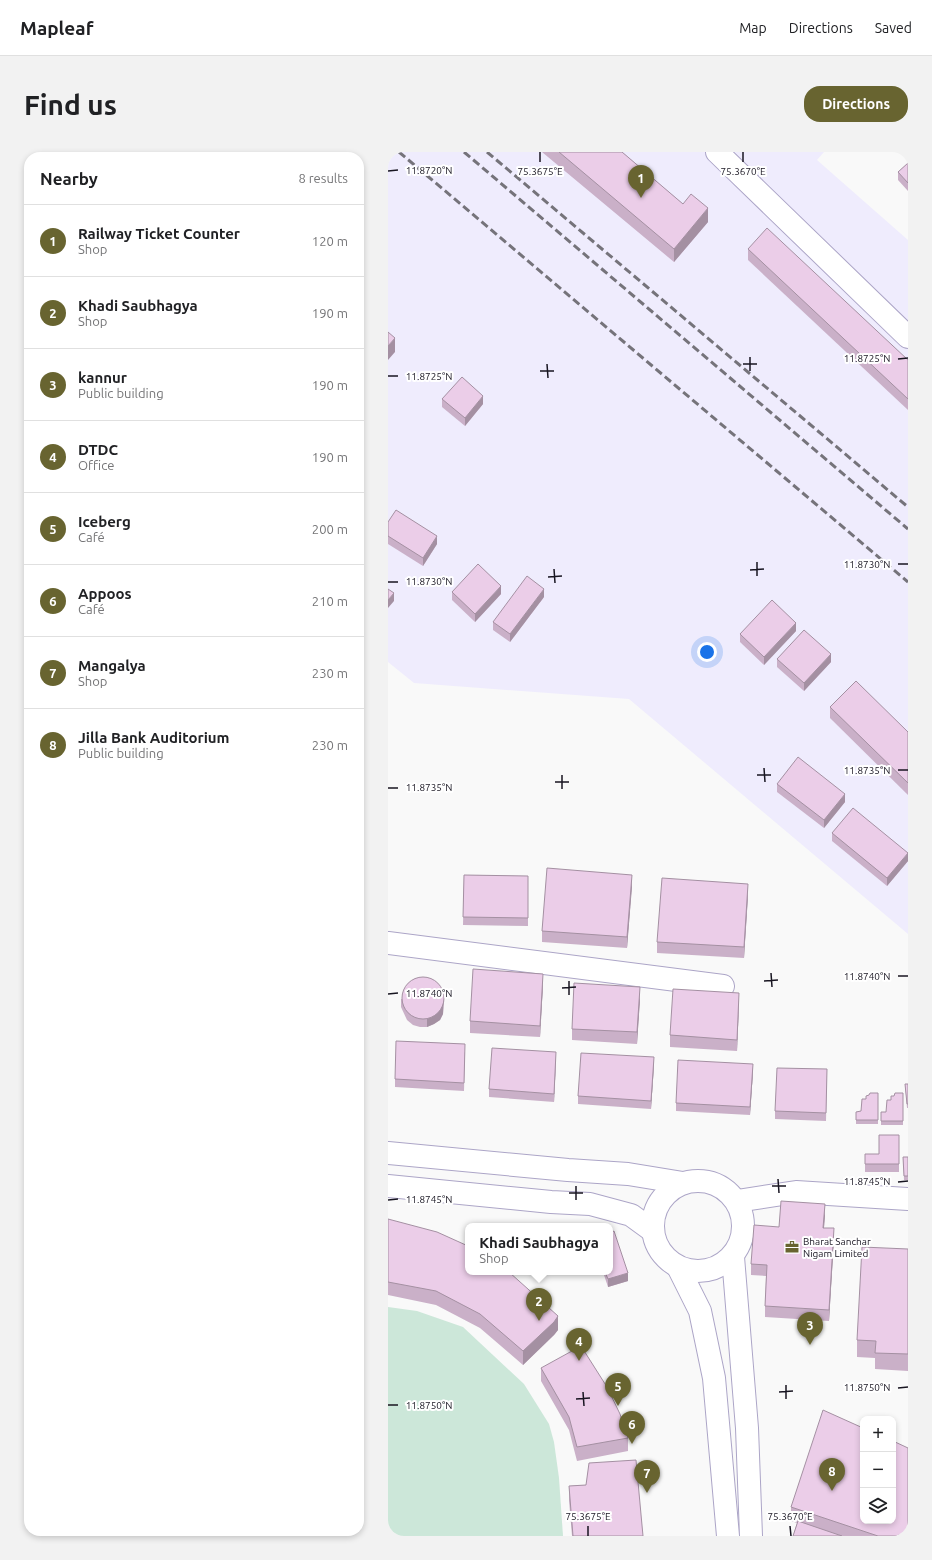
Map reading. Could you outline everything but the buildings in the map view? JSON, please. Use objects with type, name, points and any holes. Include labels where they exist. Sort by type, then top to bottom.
[{"type":"street","points":[[717,152],[908,337]]},
{"type":"street","points":[[388,943],[723,986]]},
{"type":"street","points":[[388,1153],[568,1170],[628,1174],[683,1183],[699,1180],[714,1183],[727,1191],[737,1201],[743,1215],[744,1230],[740,1244],[733,1257],[721,1266],[707,1271],[692,1271],[678,1267],[666,1258],[657,1246],[653,1231],[654,1216],[660,1202],[670,1191],[683,1183]]},
{"type":"street","points":[[388,1186],[550,1202],[590,1204],[631,1215],[653,1231]]},
{"type":"street","points":[[737,1201],[796,1192],[908,1199]]},
{"type":"street","points":[[733,1257],[746,1428],[751,1536]]},
{"type":"street","points":[[678,1267],[700,1311],[714,1378],[728,1536]]},
{"type":"shaded area","points":[[388,152],[824,152],[817,160],[908,240],[908,934],[629,699],[414,683],[388,662]]},
{"type":"green space","points":[[388,1307],[417,1311],[463,1327],[524,1384],[549,1424],[554,1442],[559,1478],[563,1536],[388,1536]]},
{"type":"railway","points":[[399,152],[908,582]]},
{"type":"railway","points":[[464,152],[908,529]]},
{"type":"railway","points":[[487,152],[908,507]]},
{"type":"place","name":"Railway Ticket Counter","points":[[641,198]]},
{"type":"place","name":"Bharat Sanchar Nigam Limited","points":[[792,1247]]},
{"type":"place","name":"Khadi Saubhagya","points":[[539,1321]]},
{"type":"place","name":"kannur","points":[[810,1345]]},
{"type":"place","name":"DTDC","points":[[579,1361]]},
{"type":"place","name":"Iceberg","points":[[618,1406]]},
{"type":"place","name":"Appoos","points":[[632,1444]]},
{"type":"place","name":"Jilla Bank Auditorium","points":[[832,1491]]},
{"type":"place","name":"Mangalya","points":[[647,1493]]}]
